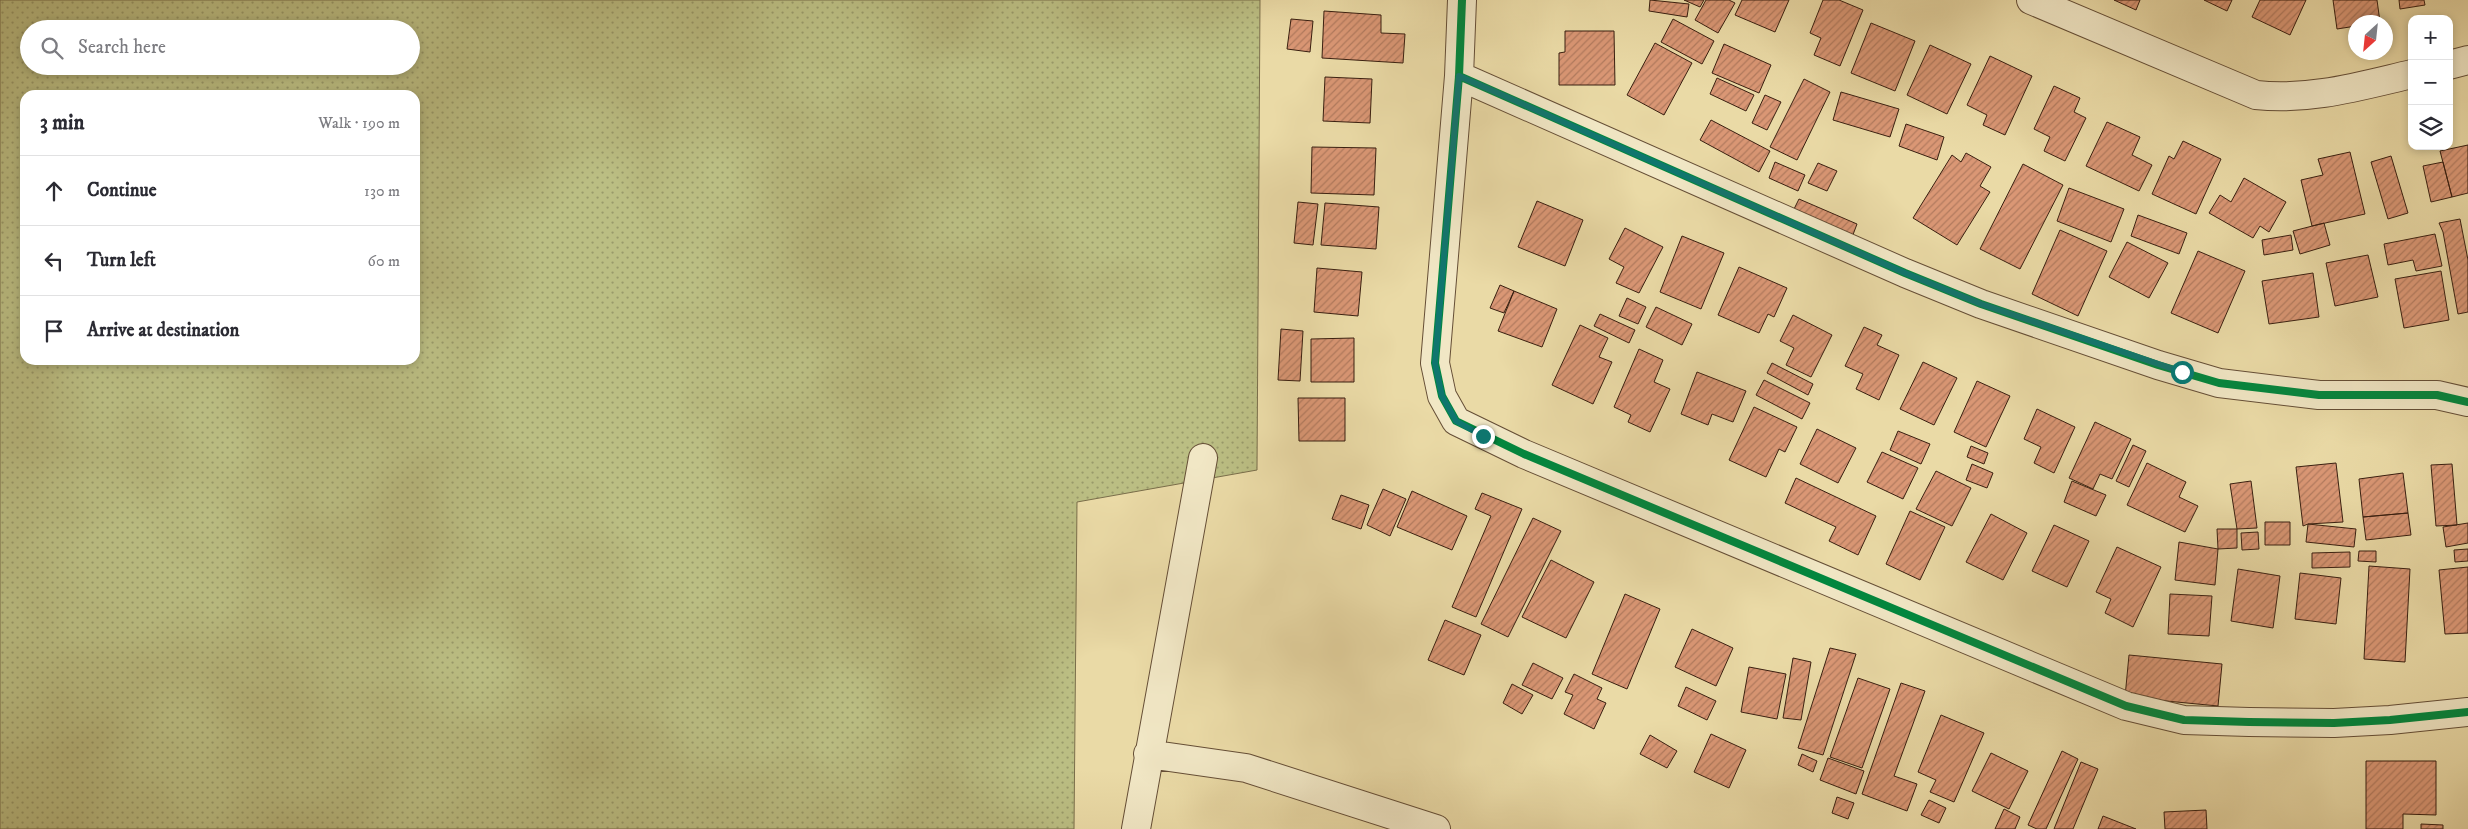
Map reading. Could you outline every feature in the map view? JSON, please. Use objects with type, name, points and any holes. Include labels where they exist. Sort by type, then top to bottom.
[{"type":"street","points":[[1462,0],[1459,76],[1435,363],[1442,396],[1456,421],[1524,454],[2126,706],[2184,720],[2249,722],[2334,723],[2390,720],[2468,712]]},
{"type":"street","points":[[2031,0],[2256,94],[2279,98],[2326,94],[2408,75]]},
{"type":"street","points":[[2453,64],[2468,60]]},
{"type":"street","points":[[1459,76],[1913,276],[1981,304],[2158,365],[2219,383],[2319,395],[2437,395],[2468,402]]},
{"type":"street","points":[[1136,829],[1148,754],[1203,458]]},
{"type":"street","points":[[1148,754],[1246,768],[1419,826]]},
{"type":"green space","points":[[0,0],[1260,0],[1257,470],[1077,502],[1074,829],[0,829]]},
{"type":"building","points":[[1650,0],[1689,4],[1687,17],[1649,11]]},
{"type":"building","points":[[1684,0],[1704,0],[1700,7]]},
{"type":"building","points":[[1706,0],[1729,0],[1735,3],[1718,33],[1695,20]]},
{"type":"building","points":[[1742,0],[1789,0],[1775,32],[1735,15]]},
{"type":"building","points":[[1823,0],[1839,0],[1863,10],[1840,66],[1814,55],[1821,38],[1810,33]]},
{"type":"building","points":[[2114,0],[2140,0],[2136,10]]},
{"type":"building","points":[[2204,0],[2232,0],[2227,11]]},
{"type":"building","points":[[2260,0],[2306,0],[2290,35],[2252,17]]},
{"type":"building","points":[[2333,0],[2377,0],[2379,15],[2348,15],[2348,27],[2337,29]]},
{"type":"building","points":[[2399,0],[2424,0],[2425,5],[2400,9]]},
{"type":"building","points":[[1324,11],[1381,15],[1381,33],[1405,34],[1403,63],[1322,58]]},
{"type":"building","points":[[1291,19],[1313,21],[1310,52],[1287,49]]},
{"type":"building","points":[[1673,19],[1714,41],[1702,64],[1661,42]]},
{"type":"building","points":[[1871,23],[1915,41],[1895,91],[1851,73]]},
{"type":"building","points":[[1565,31],[1614,31],[1615,85],[1559,85],[1559,53],[1565,52]]},
{"type":"building","points":[[1655,43],[1692,63],[1664,115],[1627,95]]},
{"type":"building","points":[[1724,44],[1771,65],[1759,93],[1712,73]]},
{"type":"building","points":[[1930,45],[1971,64],[1947,114],[1907,95]]},
{"type":"building","points":[[1990,56],[2032,76],[2005,135],[1983,125],[1987,115],[1967,105]]},
{"type":"building","points":[[1325,77],[1372,79],[1370,123],[1323,121]]},
{"type":"building","points":[[1717,78],[1754,95],[1746,111],[1710,94]]},
{"type":"building","points":[[1804,79],[1830,92],[1797,160],[1770,147]]},
{"type":"building","points":[[2054,86],[2080,98],[2074,112],[2086,118],[2065,161],[2044,151],[2050,137],[2034,129]]},
{"type":"building","points":[[1841,92],[1899,109],[1890,137],[1833,120]]},
{"type":"building","points":[[1765,95],[1781,102],[1767,130],[1752,123]]},
{"type":"building","points":[[1711,120],[1770,151],[1759,172],[1700,140]]},
{"type":"building","points":[[2107,122],[2140,137],[2132,155],[2152,165],[2139,191],[2086,166]]},
{"type":"building","points":[[1906,124],[1944,137],[1937,160],[1899,146]]},
{"type":"building","points":[[2183,141],[2221,159],[2196,214],[2152,194],[2169,156],[2174,159]]},
{"type":"building","points":[[2468,145],[2468,193],[2452,197],[2440,151],[2453,150],[2453,148]]},
{"type":"building","points":[[1312,147],[1376,148],[1374,195],[1311,193]]},
{"type":"building","points":[[2350,152],[2365,214],[2312,226],[2301,180],[2323,175],[2318,159]]},
{"type":"building","points":[[1966,153],[1991,167],[1980,186],[1990,192],[1957,245],[1913,218],[1952,155],[1961,162]]},
{"type":"building","points":[[2391,156],[2408,213],[2388,219],[2371,162]]},
{"type":"building","points":[[1775,162],[1805,175],[1798,191],[1769,178]]},
{"type":"building","points":[[2443,162],[2452,197],[2431,202],[2423,166]]},
{"type":"building","points":[[1818,163],[1837,171],[1827,191],[1808,183]]},
{"type":"building","points":[[2023,164],[2063,185],[2020,269],[1980,249]]},
{"type":"building","points":[[2244,178],[2286,202],[2269,232],[2260,226],[2253,238],[2209,213],[2220,195],[2231,202]]},
{"type":"building","points":[[2069,188],[2124,209],[2111,242],[2057,221]]},
{"type":"building","points":[[1799,199],[1857,224],[1851,240],[1792,213]]},
{"type":"building","points":[[1537,201],[1583,220],[1565,266],[1518,247]]},
{"type":"building","points":[[1298,202],[1318,204],[1313,245],[1294,243]]},
{"type":"building","points":[[1325,203],[1379,207],[1376,249],[1321,245]]},
{"type":"building","points":[[2138,215],[2187,233],[2179,254],[2131,236]]},
{"type":"building","points":[[2460,219],[2468,260],[2468,312],[2458,314],[2443,232],[2439,223]]},
{"type":"building","points":[[2324,223],[2330,245],[2300,254],[2293,231]]},
{"type":"building","points":[[1625,228],[1663,247],[1639,293],[1616,283],[1624,267],[1609,259]]},
{"type":"building","points":[[2060,230],[2107,251],[2078,316],[2032,294]]},
{"type":"building","points":[[2435,234],[2442,266],[2416,271],[2413,260],[2388,265],[2384,244]]},
{"type":"building","points":[[2291,235],[2293,250],[2264,255],[2262,240]]},
{"type":"building","points":[[1682,236],[1724,253],[1701,309],[1660,292]]},
{"type":"building","points":[[2127,242],[2168,263],[2149,298],[2109,277]]},
{"type":"building","points":[[2198,251],[2245,271],[2218,333],[2171,313]]},
{"type":"building","points":[[2368,255],[2378,297],[2335,306],[2326,263]]},
{"type":"building","points":[[1739,267],[1787,288],[1774,317],[1768,314],[1759,333],[1718,315]]},
{"type":"building","points":[[1317,268],[1362,272],[1358,316],[1314,312]]},
{"type":"building","points":[[2441,271],[2449,320],[2404,328],[2395,279]]},
{"type":"building","points":[[2313,273],[2319,317],[2269,324],[2262,281]]},
{"type":"building","points":[[1500,285],[1514,291],[1504,313],[1490,308]]},
{"type":"building","points":[[1514,291],[1557,309],[1542,347],[1498,331]]},
{"type":"building","points":[[1627,298],[1646,307],[1638,324],[1619,316]]},
{"type":"building","points":[[1656,307],[1692,324],[1682,345],[1646,327]]},
{"type":"building","points":[[1600,314],[1635,330],[1629,343],[1594,326]]},
{"type":"building","points":[[1793,315],[1832,335],[1811,377],[1786,365],[1794,348],[1780,341]]},
{"type":"building","points":[[1580,325],[1608,338],[1599,357],[1612,362],[1593,404],[1552,385]]},
{"type":"building","points":[[1864,327],[1882,335],[1877,345],[1899,355],[1879,400],[1856,389],[1863,374],[1845,366]]},
{"type":"building","points":[[1281,329],[1303,331],[1300,381],[1278,380]]},
{"type":"building","points":[[1354,338],[1354,382],[1311,382],[1311,339]]},
{"type":"building","points":[[1639,349],[1663,360],[1654,382],[1670,389],[1650,432],[1628,422],[1631,415],[1614,407]]},
{"type":"building","points":[[1923,362],[1957,378],[1934,425],[1900,409]]},
{"type":"building","points":[[1772,363],[1813,384],[1808,395],[1767,373]]},
{"type":"building","points":[[1697,372],[1746,391],[1733,422],[1712,414],[1708,425],[1681,414]]},
{"type":"building","points":[[1764,380],[1810,403],[1802,419],[1756,395]]},
{"type":"building","points":[[1977,381],[2010,396],[1986,447],[1954,432]]},
{"type":"building","points":[[1298,398],[1345,398],[1345,441],[1299,441]]},
{"type":"building","points":[[1754,407],[1797,427],[1785,452],[1779,449],[1766,477],[1729,460]]},
{"type":"building","points":[[2037,409],[2075,427],[2054,473],[2034,463],[2041,447],[2024,439]]},
{"type":"building","points":[[2095,422],[2131,439],[2112,479],[2100,474],[2093,489],[2069,478]]},
{"type":"building","points":[[1817,429],[1856,448],[1838,483],[1800,464]]},
{"type":"building","points":[[1898,431],[1930,444],[1921,464],[1890,450]]},
{"type":"building","points":[[2133,445],[2146,451],[2129,487],[2116,481]]},
{"type":"building","points":[[1971,446],[1988,453],[1984,464],[1967,457]]},
{"type":"building","points":[[1882,452],[1918,468],[1903,499],[1867,482]]},
{"type":"building","points":[[2147,463],[2186,482],[2179,497],[2198,506],[2185,532],[2127,505]]},
{"type":"building","points":[[2336,463],[2343,522],[2303,526],[2296,467]]},
{"type":"building","points":[[1972,464],[1993,473],[1987,488],[1966,480]]},
{"type":"building","points":[[2452,464],[2457,525],[2436,526],[2431,465]]},
{"type":"building","points":[[1936,471],[1971,488],[1952,526],[1916,509]]},
{"type":"building","points":[[2403,473],[2408,513],[2363,517],[2359,479]]},
{"type":"building","points":[[1796,478],[1876,516],[1858,555],[1829,541],[1836,527],[1785,503]]},
{"type":"building","points":[[2072,481],[2106,495],[2096,516],[2064,502]]},
{"type":"building","points":[[2251,481],[2257,528],[2237,529],[2230,484]]},
{"type":"building","points":[[1383,489],[1406,499],[1390,536],[1367,525]]},
{"type":"building","points":[[1412,491],[1467,516],[1452,550],[1397,527]]},
{"type":"building","points":[[1482,493],[1522,509],[1476,617],[1452,607],[1491,516],[1475,509]]},
{"type":"building","points":[[1341,495],[1369,505],[1361,529],[1332,519]]},
{"type":"building","points":[[1910,511],[1945,527],[1920,580],[1886,564]]},
{"type":"building","points":[[2408,513],[2411,535],[2366,540],[2363,517]]},
{"type":"building","points":[[1991,514],[2027,533],[2003,580],[1966,562]]},
{"type":"building","points":[[1533,518],[1561,531],[1508,637],[1481,624]]},
{"type":"building","points":[[2265,522],[2290,522],[2290,545],[2265,545]]},
{"type":"building","points":[[2468,523],[2468,543],[2446,547],[2443,527]]},
{"type":"building","points":[[2308,524],[2356,529],[2354,547],[2306,542]]},
{"type":"building","points":[[2054,525],[2089,541],[2067,587],[2032,571]]},
{"type":"building","points":[[2217,529],[2237,529],[2237,548],[2218,549]]},
{"type":"building","points":[[2258,532],[2259,549],[2242,550],[2241,533]]},
{"type":"building","points":[[2179,542],[2218,549],[2215,585],[2175,580]]},
{"type":"building","points":[[2117,547],[2161,567],[2133,627],[2105,613],[2111,599],[2096,592]]},
{"type":"building","points":[[2468,549],[2468,561],[2455,562],[2454,550]]},
{"type":"building","points":[[2359,551],[2376,551],[2376,562],[2358,561]]},
{"type":"building","points":[[2350,552],[2350,567],[2312,568],[2312,553]]},
{"type":"building","points":[[1551,560],[1594,582],[1566,638],[1522,617]]},
{"type":"building","points":[[2369,566],[2410,569],[2405,662],[2364,659]]},
{"type":"building","points":[[2468,567],[2468,633],[2445,634],[2439,570]]},
{"type":"building","points":[[2238,569],[2280,576],[2273,628],[2231,621]]},
{"type":"building","points":[[2300,573],[2341,578],[2336,624],[2295,619]]},
{"type":"building","points":[[1625,594],[1660,609],[1627,689],[1592,674]]},
{"type":"building","points":[[2170,594],[2212,596],[2209,636],[2168,634]]},
{"type":"building","points":[[1445,620],[1481,635],[1464,675],[1428,660]]},
{"type":"building","points":[[1692,629],[1733,648],[1716,686],[1675,667]]},
{"type":"building","points":[[1830,648],[1856,654],[1823,755],[1798,748]]},
{"type":"building","points":[[2129,655],[2222,664],[2218,706],[2125,697]]},
{"type":"building","points":[[1793,658],[1811,662],[1801,720],[1783,718]]},
{"type":"building","points":[[1533,663],[1563,678],[1552,699],[1522,685]]},
{"type":"building","points":[[1749,667],[1786,674],[1777,719],[1741,712]]},
{"type":"building","points":[[1574,674],[1602,688],[1597,699],[1606,703],[1594,729],[1564,714],[1573,695],[1565,692]]},
{"type":"building","points":[[1858,678],[1890,689],[1862,768],[1830,757]]},
{"type":"building","points":[[1901,683],[1925,691],[1894,776],[1917,784],[1907,811],[1862,794]]},
{"type":"building","points":[[1512,684],[1533,695],[1522,714],[1503,703]]},
{"type":"building","points":[[1686,687],[1716,701],[1707,720],[1678,706]]},
{"type":"building","points":[[1941,715],[1984,733],[1954,802],[1930,792],[1936,780],[1918,772]]},
{"type":"building","points":[[1711,734],[1746,750],[1729,788],[1694,772]]},
{"type":"building","points":[[1650,735],[1677,751],[1667,768],[1640,754]]},
{"type":"building","points":[[2062,751],[2078,759],[2046,829],[2037,829],[2028,825]]},
{"type":"building","points":[[1991,753],[2028,771],[2009,809],[1972,791]]},
{"type":"building","points":[[1802,754],[1817,761],[1813,772],[1798,765]]},
{"type":"building","points":[[1828,758],[1864,771],[1856,794],[1820,780]]},
{"type":"building","points":[[2366,761],[2436,761],[2436,815],[2403,814],[2403,829],[2366,829]]},
{"type":"building","points":[[2081,762],[2098,769],[2073,829],[2054,829]]},
{"type":"building","points":[[1837,797],[1854,803],[1848,819],[1832,813]]},
{"type":"building","points":[[1929,800],[1946,808],[1939,823],[1921,815]]},
{"type":"building","points":[[2004,809],[2020,817],[2015,829],[1995,829]]},
{"type":"building","points":[[2206,810],[2207,829],[2165,829],[2164,812]]},
{"type":"building","points":[[2103,816],[2136,829],[2098,829]]},
{"type":"building","points":[[2421,824],[2443,825],[2443,829],[2421,829]]},
{"type":"cycle path","points":[[1462,0],[1459,76],[1435,363],[1442,396],[1456,421],[1524,454],[2126,706],[2184,720],[2249,722],[2334,723],[2390,720],[2468,712]]},
{"type":"cycle path","points":[[1459,76],[1905,273],[1981,304],[2158,365],[2219,383],[2319,395],[2437,395],[2468,402]]},
{"type":"route","points":[[1483,436],[1456,421],[1442,396],[1435,363],[1459,76],[1905,273],[1981,304],[2182,372]]}]
